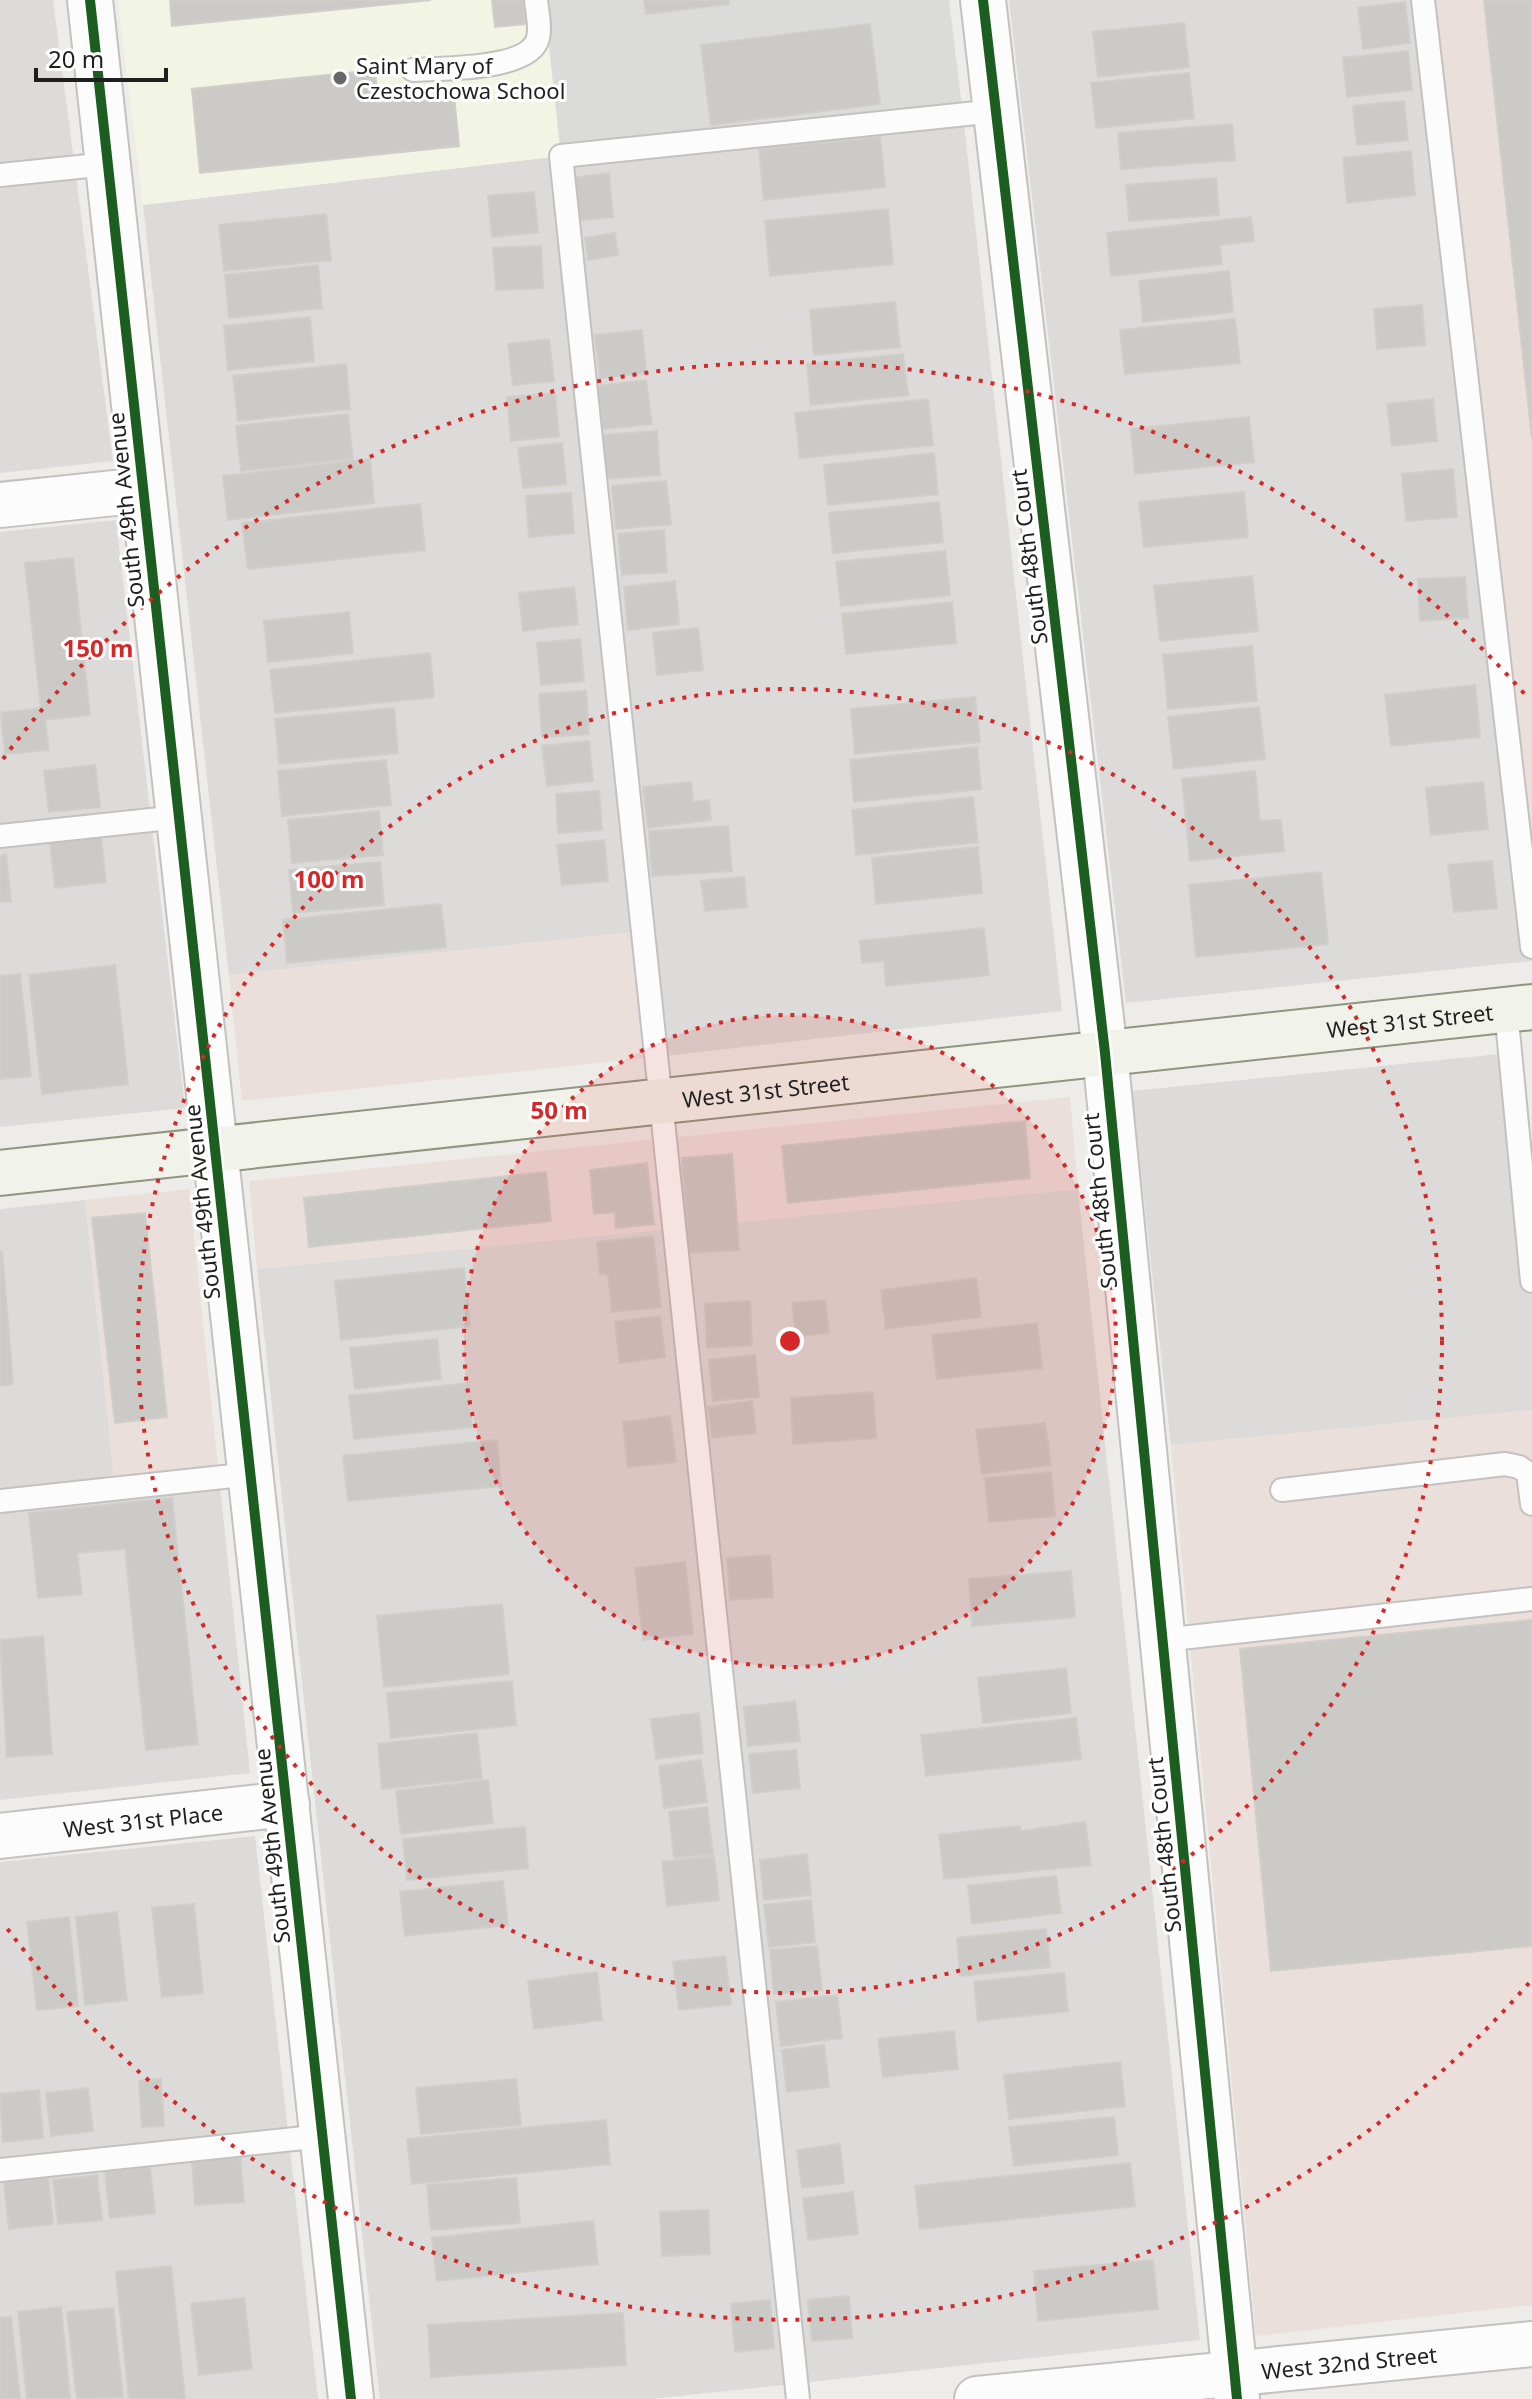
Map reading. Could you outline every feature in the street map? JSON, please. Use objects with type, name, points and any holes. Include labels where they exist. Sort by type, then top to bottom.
[{"type":"main road","name":"West 31st Street","points":[[0,1173],[1519,1009]]},
{"type":"street","name":"South 49th Avenue","points":[[90,0],[351,2399]]},
{"type":"street","name":"South 48th Court","points":[[983,0],[1105,1053],[1236,2385]]},
{"type":"street","points":[[0,505],[143,490]]},
{"type":"street","name":"West 31st Place","points":[[0,1836],[287,1804]]},
{"type":"street","name":"West 32nd Street","points":[[977,2399],[1236,2385],[1532,2344]]},
{"type":"lane","points":[[413,70],[489,65],[517,58],[532,49],[538,39],[536,0]]},
{"type":"lane","points":[[1423,0],[1532,947]]},
{"type":"lane","points":[[798,2399],[561,156],[996,111]]},
{"type":"lane","points":[[0,175],[108,164]]},
{"type":"lane","points":[[0,836],[179,817]]},
{"type":"lane","points":[[1519,1009],[1532,1281]]},
{"type":"lane","points":[[1282,1490],[1505,1464],[1528,1473],[1532,1504]]},
{"type":"lane","points":[[0,1501],[251,1474]]},
{"type":"lane","points":[[1163,1640],[1532,1599]]},
{"type":"lane","points":[[0,2170],[323,2136]]},
{"type":"shaded area","points":[[0,0],[53,0],[113,461],[0,473]]},
{"type":"shaded area","name":"Saint Mary of Czestochowa School","points":[[118,0],[544,0],[561,156],[143,205]]},
{"type":"shaded area","points":[[544,0],[949,0],[963,115],[561,156]]},
{"type":"shaded area","points":[[1009,0],[1424,0],[1532,961],[1126,1003]]},
{"type":"shaded area","points":[[1424,0],[1532,0],[1532,946]]},
{"type":"shaded area","points":[[963,115],[1062,1011],[656,1057],[642,931],[229,975],[143,205],[561,156]]},
{"type":"shaded area","points":[[116,520],[185,1108],[0,1127],[0,532]]},
{"type":"shaded area","points":[[643,931],[656,1057],[242,1101],[229,975]]},
{"type":"shaded area","points":[[1510,1053],[1532,1281],[1532,1410],[1171,1445],[1132,1091]]},
{"type":"shaded area","points":[[1070,1097],[1078,1189],[257,1269],[249,1181]]},
{"type":"shaded area","points":[[189,1189],[219,1477],[115,1488],[85,1200]]},
{"type":"shaded area","points":[[1078,1189],[1200,2340],[652,2399],[380,2399],[257,1269]]},
{"type":"shaded area","points":[[85,1200],[115,1488],[219,1477],[250,1773],[0,1800],[0,1209]]},
{"type":"shaded area","points":[[1532,1410],[1532,2305],[1256,2336],[1171,1445]]},
{"type":"shaded area","points":[[255,1836],[318,2399],[0,2399],[0,1862]]},
{"type":"building","points":[[170,0],[431,0],[172,26]]},
{"type":"building","points":[[492,0],[523,0],[525,24],[495,27]]},
{"type":"building","points":[[644,0],[728,0],[729,4],[646,14]]},
{"type":"building","points":[[1484,0],[1532,0],[1532,439]]},
{"type":"building","points":[[1405,2],[1410,43],[1363,49],[1358,8]]},
{"type":"building","points":[[1184,23],[1189,67],[1098,77],[1093,32]]},
{"type":"building","points":[[870,24],[880,104],[711,125],[701,45]]},
{"type":"building","points":[[1408,51],[1412,90],[1347,97],[1343,58]]},
{"type":"building","points":[[375,70],[378,103],[454,95],[459,146],[200,173],[192,89]]},
{"type":"building","points":[[1189,73],[1194,118],[1096,128],[1091,83]]},
{"type":"building","points":[[1404,101],[1408,140],[1357,145],[1353,106]]},
{"type":"building","points":[[1232,124],[1235,160],[1121,169],[1118,133]]},
{"type":"building","points":[[880,137],[885,187],[764,200],[759,149]]},
{"type":"building","points":[[1411,151],[1415,195],[1347,203],[1343,158]]},
{"type":"building","points":[[609,173],[613,217],[574,221],[570,178]]},
{"type":"building","points":[[1216,178],[1219,215],[1129,221],[1126,185]]},
{"type":"building","points":[[534,192],[538,232],[492,237],[488,196]]},
{"type":"building","points":[[888,209],[893,264],[770,276],[765,221]]},
{"type":"building","points":[[326,214],[331,260],[224,271],[219,225]]},
{"type":"building","points":[[1251,217],[1254,241],[1220,245],[1222,264],[1111,276],[1107,233]]},
{"type":"building","points":[[615,233],[618,255],[588,260],[585,238]]},
{"type":"building","points":[[541,246],[543,288],[496,290],[493,248]]},
{"type":"building","points":[[318,265],[322,308],[229,318],[225,275]]},
{"type":"building","points":[[1229,271],[1233,312],[1143,322],[1139,281]]},
{"type":"building","points":[[895,302],[900,347],[814,355],[810,310]]},
{"type":"building","points":[[1422,305],[1425,345],[1377,349],[1374,309]]},
{"type":"building","points":[[310,317],[314,361],[228,370],[224,326]]},
{"type":"building","points":[[1235,319],[1240,363],[1125,374],[1120,330]]},
{"type":"building","points":[[642,330],[646,373],[600,378],[595,335]]},
{"type":"building","points":[[549,339],[554,381],[513,385],[508,344]]},
{"type":"building","points":[[903,354],[908,395],[811,405],[807,364]]},
{"type":"building","points":[[346,364],[350,409],[238,421],[233,376]]},
{"type":"building","points":[[646,380],[652,424],[603,429],[597,386]]},
{"type":"building","points":[[555,393],[559,436],[511,441],[507,397]]},
{"type":"building","points":[[928,399],[933,445],[800,458],[795,413]]},
{"type":"building","points":[[1433,399],[1437,441],[1392,446],[1387,404]]},
{"type":"building","points":[[348,414],[353,459],[241,471],[236,426]]},
{"type":"building","points":[[1249,417],[1254,462],[1135,474],[1131,429]]},
{"type":"building","points":[[657,431],[660,475],[606,479],[603,435]]},
{"type":"building","points":[[562,443],[566,484],[523,488],[518,448]]},
{"type":"building","points":[[934,453],[938,494],[828,505],[824,465]]},
{"type":"building","points":[[370,459],[374,503],[228,520],[223,476]]},
{"type":"building","points":[[1453,469],[1457,517],[1406,521],[1402,474]]},
{"type":"building","points":[[666,481],[671,524],[616,529],[612,486]]},
{"type":"building","points":[[1244,492],[1248,537],[1144,547],[1139,502]]},
{"type":"building","points":[[571,493],[574,533],[529,537],[526,496]]},
{"type":"building","points":[[939,502],[943,542],[833,553],[829,513]]},
{"type":"building","points":[[420,504],[425,550],[248,569],[242,523]]},
{"type":"building","points":[[664,530],[667,572],[622,575],[618,534]]},
{"type":"building","points":[[945,551],[950,595],[841,606],[836,562]]},
{"type":"building","points":[[73,558],[90,715],[45,720],[49,750],[5,754],[1,713],[41,708],[25,563]]},
{"type":"building","points":[[1252,576],[1258,631],[1160,641],[1154,586]]},
{"type":"building","points":[[1465,577],[1468,618],[1420,621],[1418,579]]},
{"type":"building","points":[[675,581],[679,624],[628,630],[624,587]]},
{"type":"building","points":[[574,587],[578,624],[523,631],[519,593]]},
{"type":"building","points":[[952,602],[956,643],[846,654],[842,614]]},
{"type":"building","points":[[349,612],[353,653],[268,662],[264,621]]},
{"type":"building","points":[[698,628],[703,670],[657,675],[653,633]]},
{"type":"building","points":[[580,639],[584,681],[541,685],[537,643]]},
{"type":"building","points":[[1252,646],[1257,701],[1168,709],[1163,655]]},
{"type":"building","points":[[430,653],[434,697],[275,713],[270,670]]},
{"type":"building","points":[[1475,685],[1480,737],[1391,746],[1385,695]]},
{"type":"building","points":[[586,691],[589,734],[542,737],[539,694]]},
{"type":"building","points":[[975,697],[980,742],[855,754],[851,709]]},
{"type":"building","points":[[1259,707],[1265,759],[1174,769],[1168,717]]},
{"type":"building","points":[[394,708],[398,753],[279,764],[275,719]]},
{"type":"building","points":[[589,741],[593,781],[547,786],[542,746]]},
{"type":"building","points":[[977,747],[981,789],[854,802],[850,760]]},
{"type":"building","points":[[386,760],[391,805],[282,816],[278,771]]},
{"type":"building","points":[[95,765],[100,807],[49,812],[44,771]]},
{"type":"building","points":[[1255,771],[1260,821],[1281,820],[1284,851],[1190,861],[1182,779]]},
{"type":"building","points":[[691,782],[693,802],[709,800],[711,820],[648,828],[643,787]]},
{"type":"building","points":[[1483,782],[1488,829],[1431,835],[1426,788]]},
{"type":"building","points":[[599,791],[602,830],[558,833],[556,794]]},
{"type":"building","points":[[973,797],[978,842],[856,855],[852,810]]},
{"type":"building","points":[[379,811],[383,855],[292,863],[288,820]]},
{"type":"building","points":[[728,826],[732,871],[652,876],[649,831]]},
{"type":"building","points":[[101,837],[106,882],[55,888],[50,843]]},
{"type":"building","points":[[604,840],[608,881],[562,885],[557,845]]},
{"type":"building","points":[[978,847],[982,893],[876,904],[872,858]]},
{"type":"building","points":[[6,855],[11,901],[0,902],[0,856]]},
{"type":"building","points":[[1492,861],[1497,908],[1454,912],[1448,865]]},
{"type":"building","points":[[380,862],[384,905],[293,913],[289,870]]},
{"type":"building","points":[[1321,872],[1328,944],[1196,957],[1189,885]]},
{"type":"building","points":[[744,877],[747,907],[705,911],[701,881]]},
{"type":"building","points":[[441,904],[446,947],[287,963],[283,920]]},
{"type":"building","points":[[984,928],[989,975],[886,986],[884,961],[862,963],[860,941]]},
{"type":"building","points":[[115,965],[128,1084],[42,1094],[29,975]]},
{"type":"building","points":[[20,974],[31,1076],[0,1079],[0,976]]},
{"type":"building","points":[[1025,1121],[1030,1178],[788,1203],[782,1146]]},
{"type":"building","points":[[732,1154],[739,1250],[689,1253],[682,1158]]},
{"type":"building","points":[[647,1163],[654,1224],[616,1228],[615,1212],[594,1214],[590,1170]]},
{"type":"building","points":[[546,1172],[551,1221],[309,1247],[304,1198]]},
{"type":"building","points":[[145,1213],[167,1417],[115,1423],[92,1218]]},
{"type":"building","points":[[653,1236],[661,1307],[612,1312],[608,1274],[600,1274],[597,1242]]},
{"type":"building","points":[[0,1252],[13,1384],[0,1386]]},
{"type":"building","points":[[464,1268],[470,1326],[341,1340],[335,1281]]},
{"type":"building","points":[[976,1278],[981,1317],[886,1329],[881,1290]]},
{"type":"building","points":[[825,1300],[829,1333],[796,1336],[792,1303]]},
{"type":"building","points":[[750,1301],[752,1345],[707,1348],[705,1304]]},
{"type":"building","points":[[660,1316],[665,1357],[620,1363],[615,1322]]},
{"type":"building","points":[[1037,1323],[1042,1368],[937,1379],[932,1335]]},
{"type":"building","points":[[437,1339],[441,1379],[355,1389],[350,1348]]},
{"type":"building","points":[[755,1355],[759,1397],[713,1401],[709,1360]]},
{"type":"building","points":[[467,1383],[472,1427],[354,1439],[349,1396]]},
{"type":"building","points":[[873,1392],[876,1438],[793,1444],[791,1398]]},
{"type":"building","points":[[752,1401],[756,1433],[712,1438],[708,1407]]},
{"type":"building","points":[[670,1416],[676,1462],[628,1467],[623,1422]]},
{"type":"building","points":[[1045,1423],[1051,1465],[982,1474],[976,1430]]},
{"type":"building","points":[[497,1440],[501,1486],[348,1501],[343,1456]]},
{"type":"building","points":[[1051,1472],[1055,1516],[989,1522],[985,1478]]},
{"type":"building","points":[[172,1498],[198,1744],[146,1750],[125,1549],[77,1553],[82,1594],[38,1598],[29,1513]]},
{"type":"building","points":[[770,1555],[773,1597],[730,1600],[727,1558]]},
{"type":"building","points":[[685,1562],[693,1634],[643,1640],[635,1568]]},
{"type":"building","points":[[1071,1571],[1075,1617],[972,1626],[969,1579]]},
{"type":"building","points":[[502,1604],[509,1674],[384,1687],[377,1616]]},
{"type":"building","points":[[1532,1620],[1532,1946],[1271,1971],[1240,1649]]},
{"type":"building","points":[[43,1636],[52,1754],[7,1757],[0,1640]]},
{"type":"building","points":[[1066,1668],[1071,1713],[983,1723],[978,1678]]},
{"type":"building","points":[[512,1681],[516,1725],[391,1738],[387,1693]]},
{"type":"building","points":[[795,1701],[800,1741],[748,1746],[744,1707]]},
{"type":"building","points":[[699,1713],[703,1753],[656,1759],[651,1719]]},
{"type":"building","points":[[1076,1718],[1081,1759],[926,1776],[921,1735]]},
{"type":"building","points":[[477,1733],[482,1778],[382,1789],[378,1744]]},
{"type":"building","points":[[796,1750],[800,1788],[753,1793],[749,1754]]},
{"type":"building","points":[[701,1760],[707,1802],[664,1808],[659,1766]]},
{"type":"building","points":[[488,1780],[493,1823],[401,1834],[396,1791]]},
{"type":"building","points":[[707,1807],[713,1854],[674,1858],[669,1812]]},
{"type":"building","points":[[1085,1822],[1091,1865],[944,1879],[939,1835],[1020,1826],[1021,1831]]},
{"type":"building","points":[[525,1827],[528,1868],[407,1880],[403,1839]]},
{"type":"building","points":[[807,1854],[811,1895],[764,1900],[760,1860]]},
{"type":"building","points":[[714,1856],[719,1900],[667,1906],[662,1862]]},
{"type":"building","points":[[1056,1876],[1061,1913],[972,1924],[968,1886]]},
{"type":"building","points":[[503,1881],[508,1925],[405,1936],[400,1892]]},
{"type":"building","points":[[811,1900],[815,1942],[769,1947],[764,1905]]},
{"type":"building","points":[[194,1904],[203,1993],[162,1997],[152,1908]]},
{"type":"building","points":[[117,1912],[127,2000],[85,2005],[76,1917]]},
{"type":"building","points":[[69,1917],[78,2006],[37,2010],[27,1922]]},
{"type":"building","points":[[1046,1929],[1050,1967],[960,1976],[957,1938]]},
{"type":"building","points":[[817,1946],[822,1990],[774,1994],[770,1950]]},
{"type":"building","points":[[725,1956],[731,2004],[679,2010],[673,1962]]},
{"type":"building","points":[[597,1972],[602,2020],[534,2029],[528,1981]]},
{"type":"building","points":[[1064,1973],[1068,2011],[978,2021],[974,1982]]},
{"type":"building","points":[[837,1995],[842,2038],[781,2046],[776,2002]]},
{"type":"building","points":[[954,2031],[958,2069],[883,2077],[878,2039]]},
{"type":"building","points":[[824,2045],[829,2087],[787,2092],[782,2050]]},
{"type":"building","points":[[1120,2062],[1125,2106],[1009,2119],[1004,2075]]},
{"type":"building","points":[[161,2079],[164,2126],[142,2127],[139,2081]]},
{"type":"building","points":[[516,2079],[521,2125],[421,2134],[416,2088]]},
{"type":"building","points":[[88,2088],[93,2131],[51,2136],[46,2093]]},
{"type":"building","points":[[39,2090],[43,2138],[3,2142],[0,2094]]},
{"type":"building","points":[[1114,2117],[1118,2155],[1014,2166],[1009,2127]]},
{"type":"building","points":[[606,2120],[610,2164],[412,2184],[407,2139]]},
{"type":"building","points":[[840,2144],[844,2183],[802,2188],[797,2150]]},
{"type":"building","points":[[240,2157],[244,2202],[195,2205],[192,2160]]},
{"type":"building","points":[[1130,2163],[1135,2206],[920,2229],[915,2186]]},
{"type":"building","points":[[150,2167],[155,2213],[110,2218],[105,2172]]},
{"type":"building","points":[[97,2175],[102,2220],[58,2224],[53,2180]]},
{"type":"building","points":[[48,2177],[53,2224],[9,2229],[4,2182]]},
{"type":"building","points":[[516,2178],[520,2223],[431,2230],[427,2185]]},
{"type":"building","points":[[853,2192],[858,2234],[808,2240],[803,2198]]},
{"type":"building","points":[[708,2210],[710,2254],[662,2256],[660,2212]]},
{"type":"building","points":[[593,2221],[598,2264],[437,2281],[432,2238]]},
{"type":"building","points":[[1153,2260],[1158,2309],[1038,2321],[1034,2271]]},
{"type":"building","points":[[171,2266],[185,2399],[129,2399],[116,2272]]},
{"type":"building","points":[[849,2296],[852,2338],[812,2341],[808,2300]]},
{"type":"building","points":[[244,2298],[252,2369],[199,2375],[191,2304]]},
{"type":"building","points":[[770,2300],[774,2348],[735,2352],[731,2304]]},
{"type":"building","points":[[61,2307],[70,2399],[27,2399],[18,2312]]},
{"type":"building","points":[[113,2308],[123,2397],[77,2399],[67,2312]]},
{"type":"building","points":[[623,2313],[626,2365],[431,2377],[428,2325]]},
{"type":"building","points":[[11,2317],[20,2399],[0,2399],[0,2318]]},
{"type":"cycle path","points":[[90,0],[351,2399]]},
{"type":"cycle path","points":[[983,0],[1105,1053],[1237,2399]]},
{"type":"place","name":"Saint Mary of Czestochowa School","points":[[340,78]]}]
